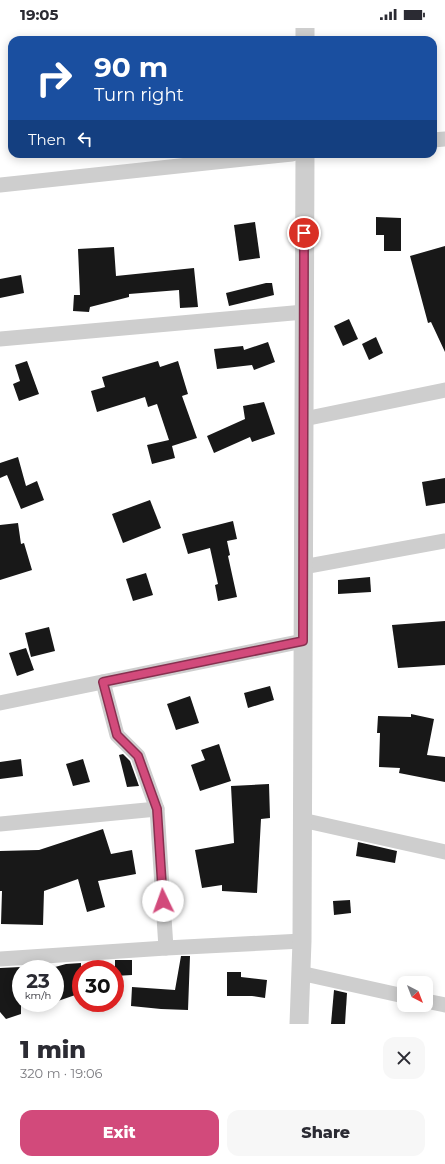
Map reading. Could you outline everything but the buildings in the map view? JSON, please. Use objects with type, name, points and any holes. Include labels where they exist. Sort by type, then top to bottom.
[{"type":"street","points":[[0,185],[254,158]]},
{"type":"street","points":[[299,1024],[302,941],[305,158]]},
{"type":"street","points":[[0,339],[304,312]]},
{"type":"street","points":[[304,419],[445,390]]},
{"type":"street","points":[[303,567],[445,541]]},
{"type":"street","points":[[0,703],[303,641]]},
{"type":"street","points":[[103,682],[117,735],[138,756],[157,809],[166,948]]},
{"type":"street","points":[[0,824],[157,809]]},
{"type":"street","points":[[302,820],[445,852]]},
{"type":"street","points":[[0,959],[302,941]]},
{"type":"street","points":[[300,973],[397,994]]},
{"type":"street","points":[[433,1002],[445,1005]]},
{"type":"route","points":[[163,901],[157,809],[138,756],[117,735],[103,682],[303,641],[304,233]]}]
